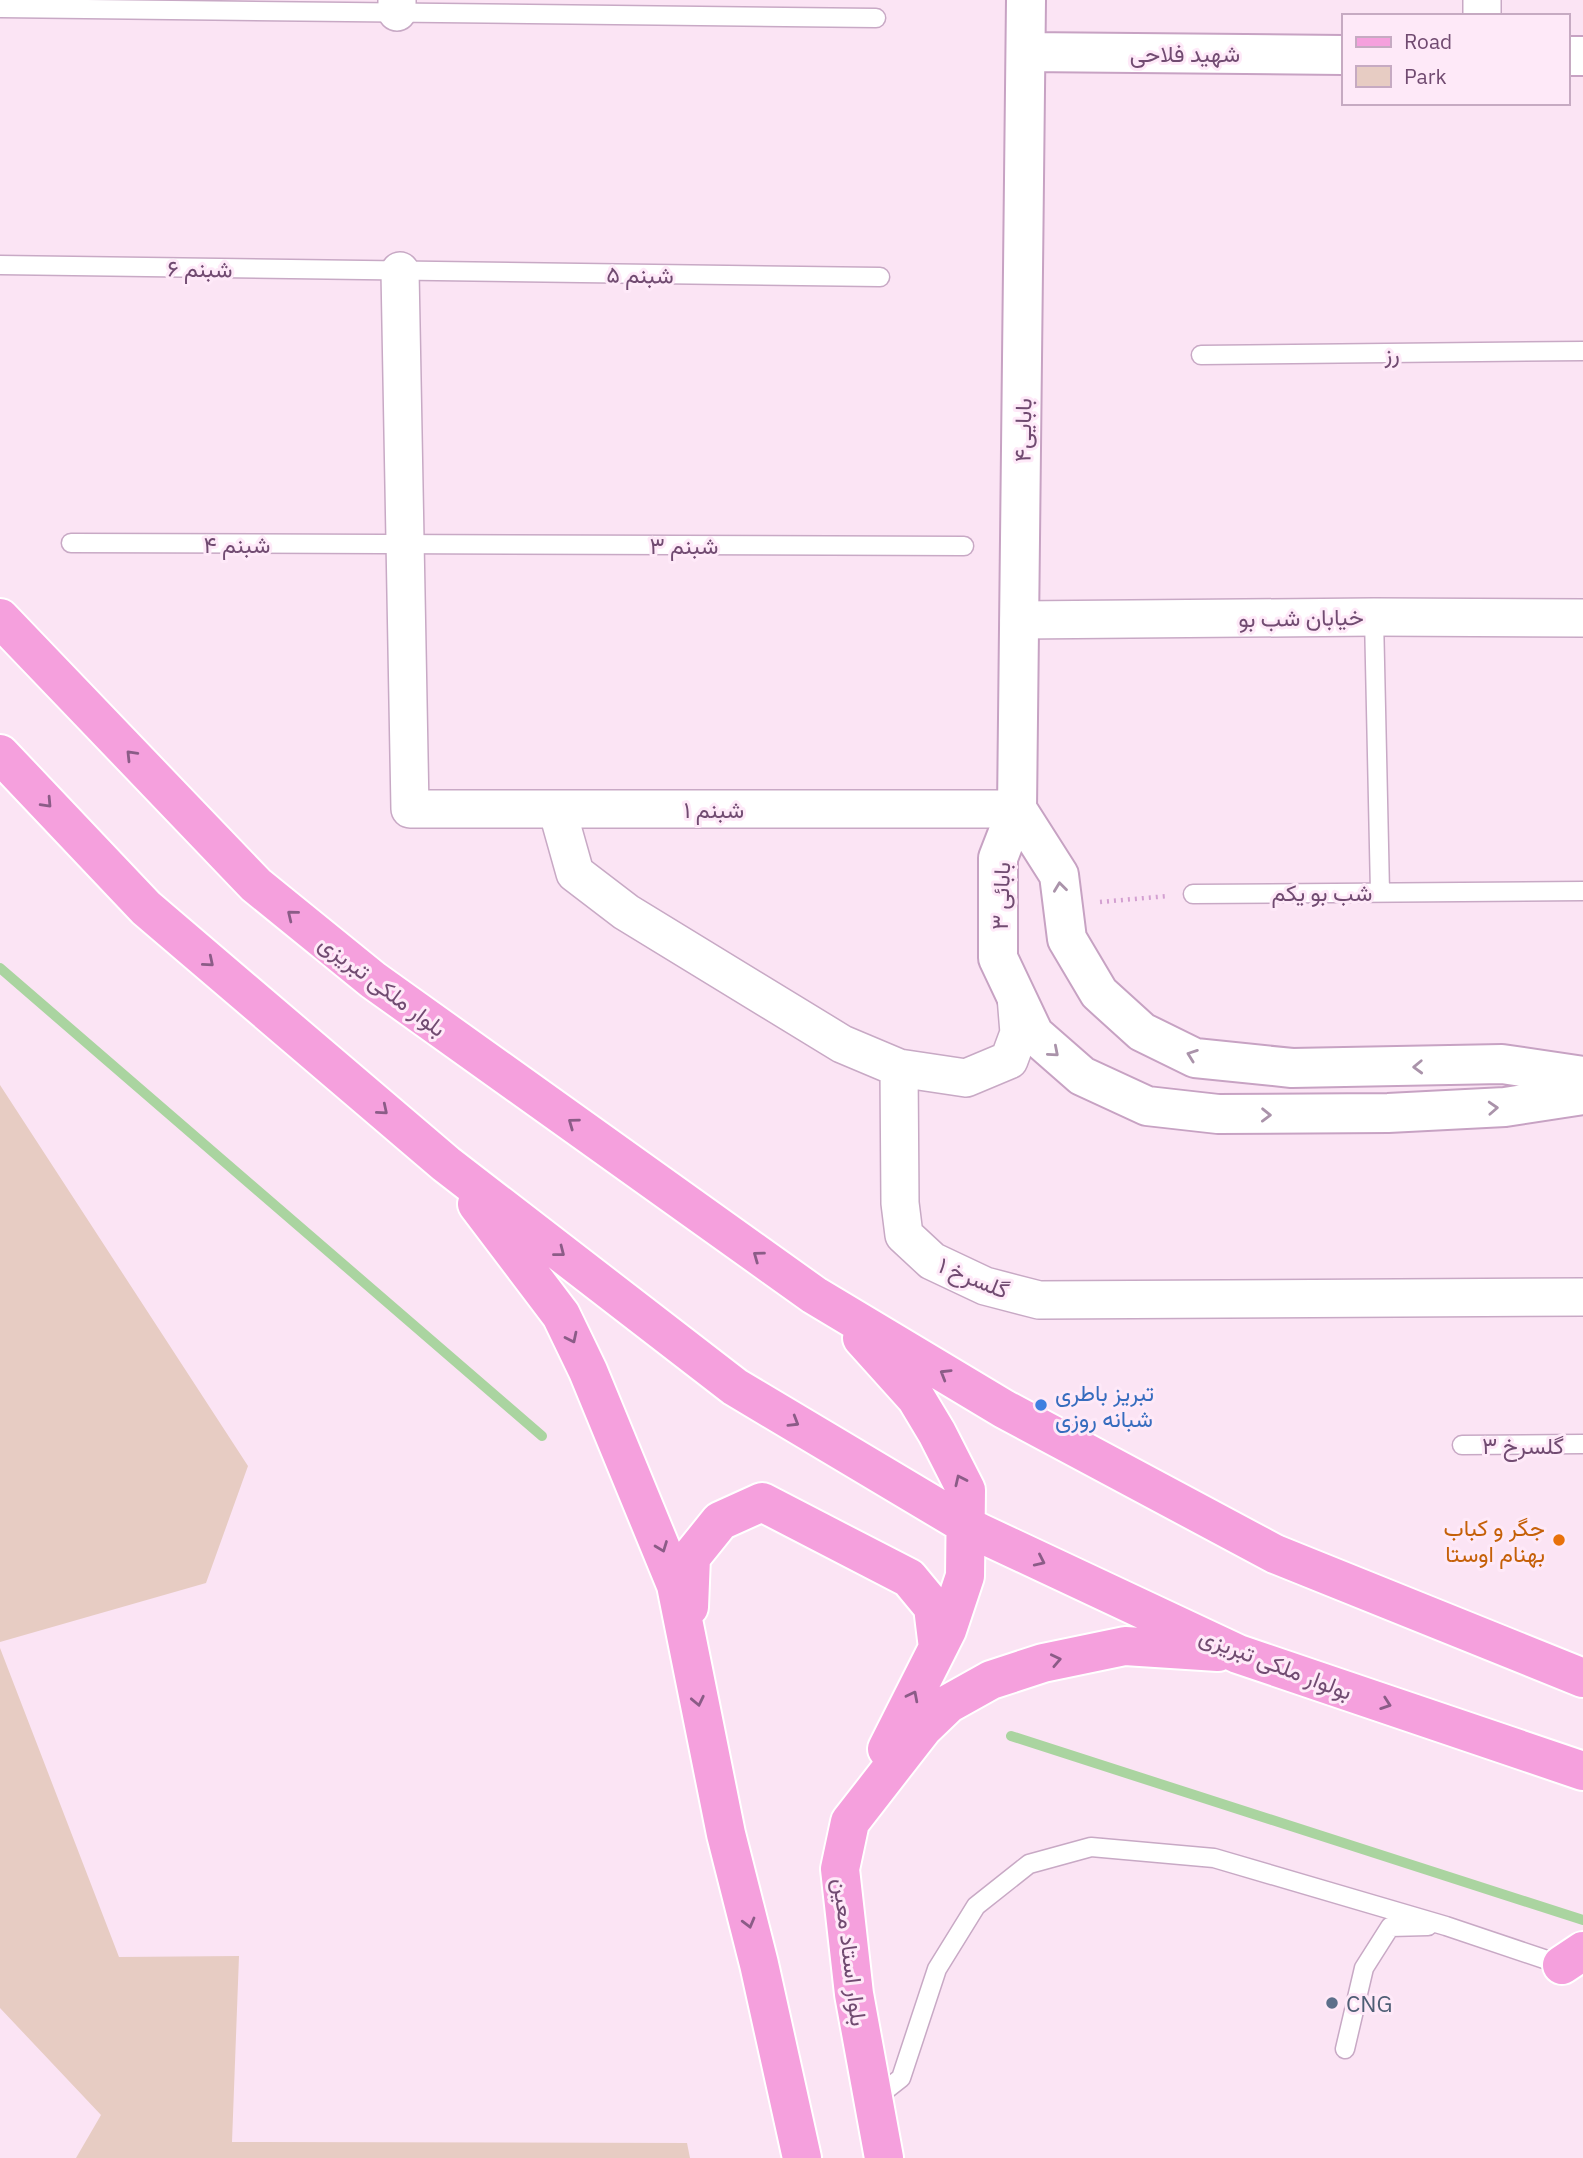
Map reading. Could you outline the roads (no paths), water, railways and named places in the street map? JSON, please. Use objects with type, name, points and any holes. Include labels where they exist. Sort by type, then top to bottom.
[{"type":"main road","name":"بابایی۴","points":[[1017,809],[1026,0]]},
{"type":"main road","name":"شهید فلاحی","points":[[1026,52],[1342,55]]},
{"type":"main road","name":"بلوار ملکى تبریزى","points":[[0,618],[256,885],[373,980],[825,1302]]},
{"type":"main road","points":[[0,754],[146,908],[446,1164],[561,1315],[588,1371],[677,1585],[726,1834],[759,1964],[802,2158]]},
{"type":"main road","name":"بابائی ۳","points":[[1017,809],[1059,875],[1067,939],[1099,993],[1142,1032],[1195,1058],[1292,1068],[1502,1064],[1583,1076]]},
{"type":"main road","name":"بابائی ۳","points":[[1017,809],[998,858],[998,958],[1034,1034],[1082,1076],[1147,1106],[1218,1114],[1375,1113],[1505,1107],[1583,1096]]},
{"type":"main road","name":"بولوار ملکی تبریزی","points":[[446,1164],[735,1387],[978,1532],[1238,1654],[1583,1772]]},
{"type":"main road","points":[[825,1302],[1004,1409],[1275,1554],[1583,1678]]},
{"type":"main road","points":[[825,1302],[916,1398],[966,1490],[965,1576],[947,1630],[850,1822]]},
{"type":"main road","points":[[686,1641],[691,1557],[720,1521],[762,1502],[909,1578],[933,1607],[937,1648]]},
{"type":"main road","name":"بلوار استاد معین","points":[[884,2158],[854,1994],[840,1869],[850,1822],[923,1728],[948,1704],[991,1680],[1043,1663],[1125,1646],[1238,1654]]},
{"type":"street","points":[[400,271],[404,544]]},
{"type":"street","name":"شبنم ۱","points":[[404,544],[410,809],[1017,809]]},
{"type":"street","name":"خیابان شب بو","points":[[1020,620],[1583,618]]},
{"type":"street","points":[[556,809],[575,873],[626,912],[842,1044],[900,1068],[966,1078],[1009,1060],[1019,1033],[1016,996]]},
{"type":"street","name":"گلسرخ ۱","points":[[900,1068],[900,1203],[904,1235],[932,1261],[985,1286],[1039,1300],[1583,1297]]},
{"type":"lane","points":[[0,8],[397,6],[876,18]]},
{"type":"lane","name":"شبنم ۶","points":[[0,265],[400,271]]},
{"type":"lane","name":"شبنم ۵","points":[[400,271],[880,277]]},
{"type":"lane","name":"رز","points":[[1201,355],[1583,351]]},
{"type":"lane","name":"شبنم ۴","points":[[71,543],[404,544]]},
{"type":"lane","name":"شبنم ۳","points":[[404,544],[964,545]]},
{"type":"lane","points":[[1374,617],[1380,892]]},
{"type":"lane","name":"شب بو یکم","points":[[1193,894],[1583,891]]},
{"type":"lane","name":"گلسرخ ۳","points":[[1462,1445],[1583,1444]]},
{"type":"lane","points":[[873,2100],[901,2078],[937,1969],[976,1906],[1028,1864],[1091,1847],[1214,1858],[1446,1926],[1573,1958]]},
{"type":"lane","points":[[1345,2049],[1364,1968],[1390,1927],[1446,1926]]},
{"type":"waterway","points":[[0,968],[542,1436]]},
{"type":"waterway","points":[[1011,1736],[1583,1920]]},
{"type":"place","name":"تبریز باطری شبانه روزی","points":[[1041,1405]]},
{"type":"place","name":"جگر و کباب بهنام اوستا","points":[[1559,1540]]},
{"type":"place","name":"CNG","points":[[1332,2003]]}]
